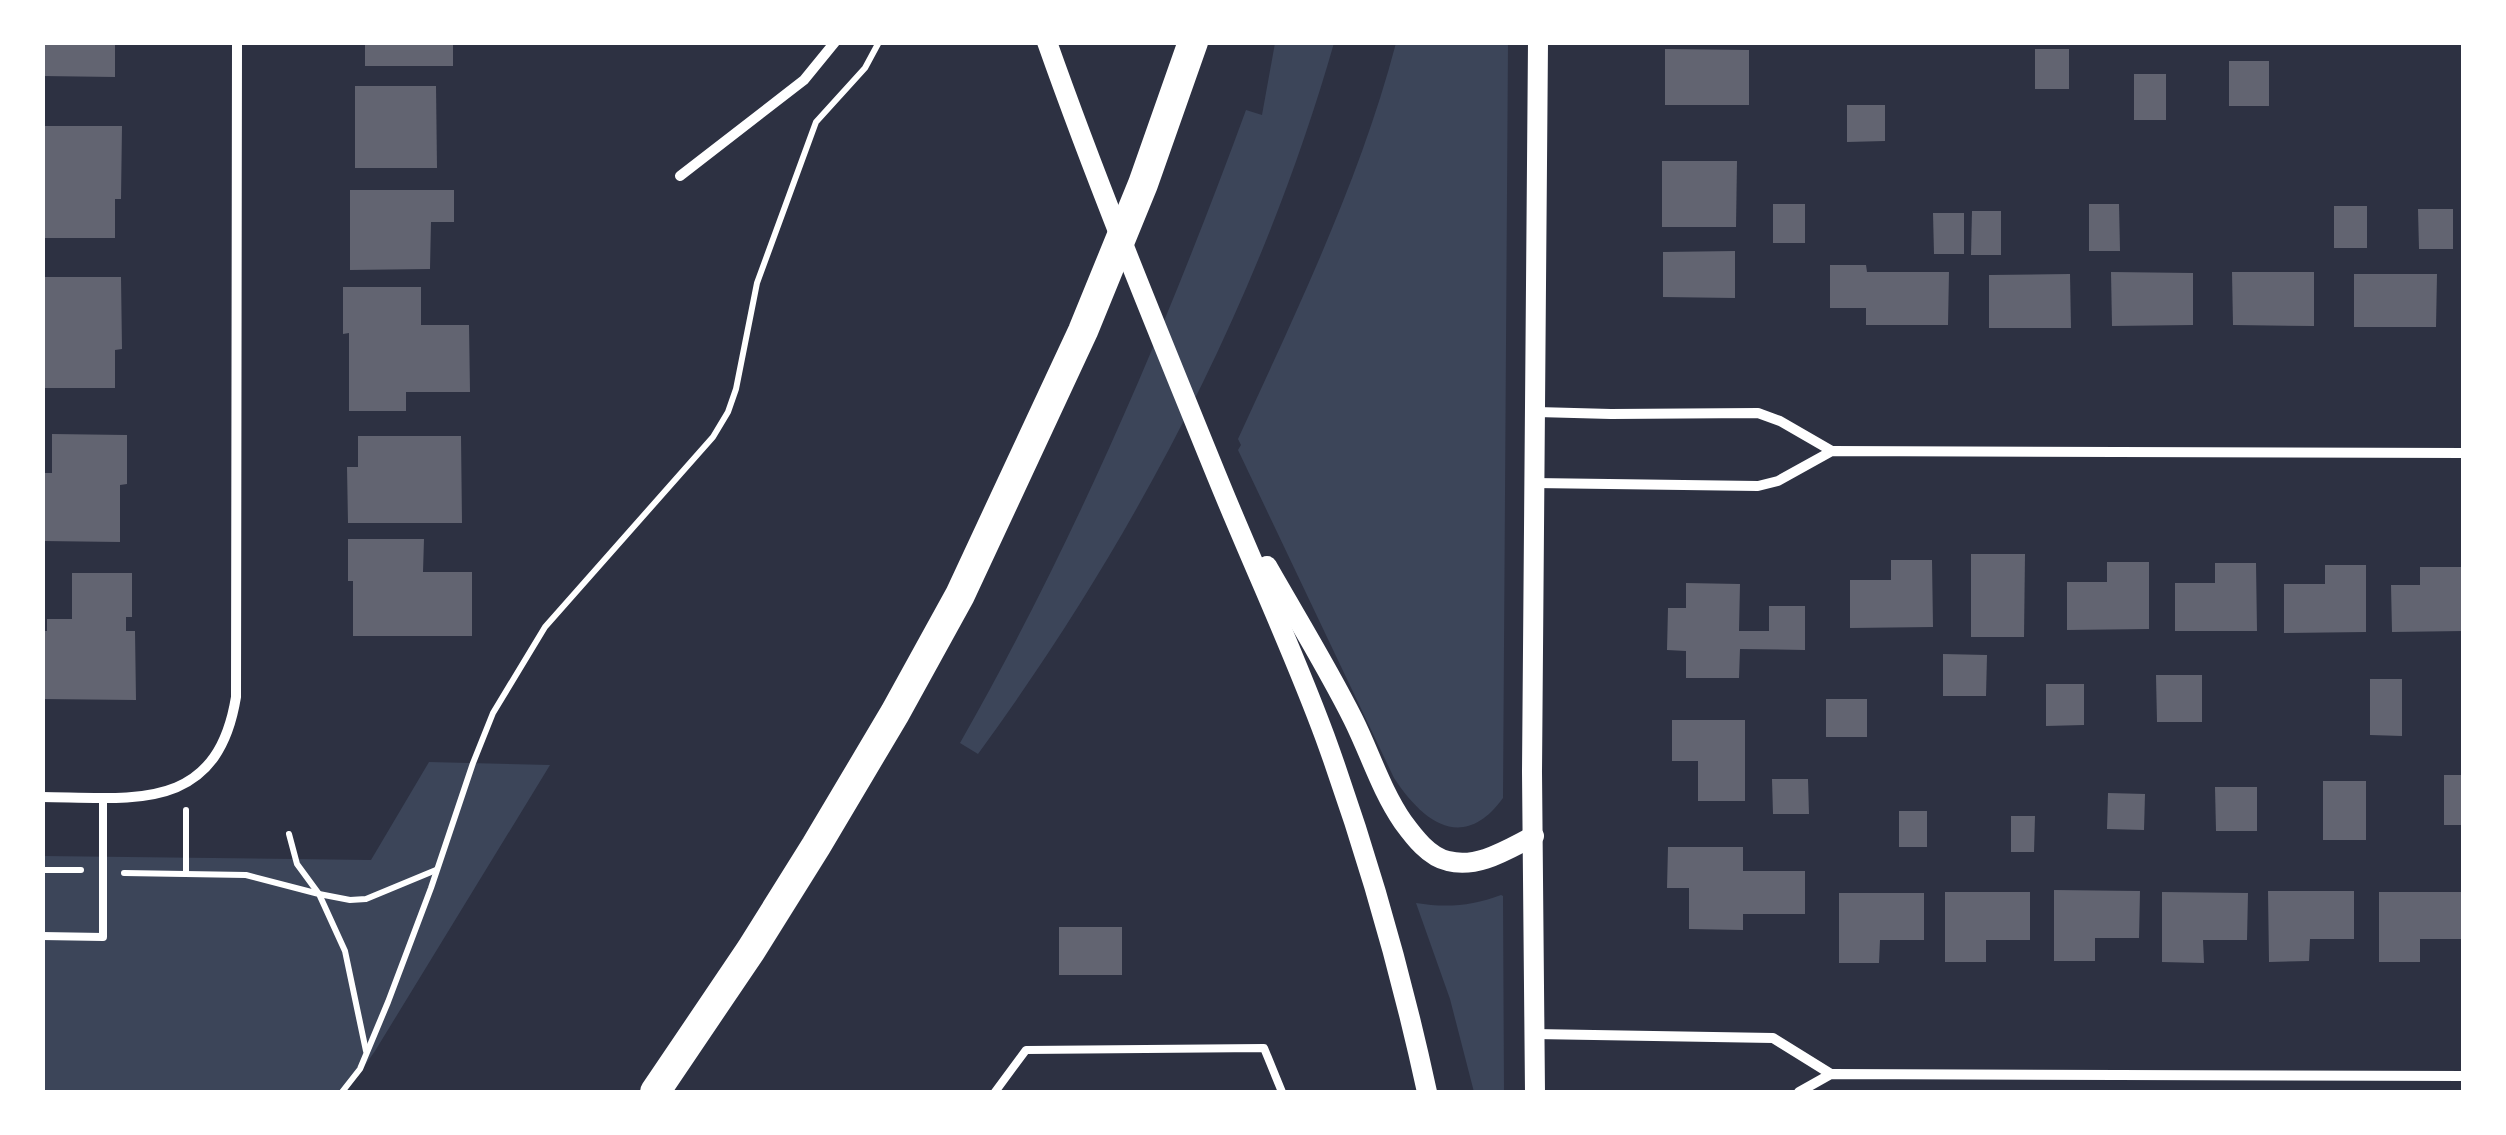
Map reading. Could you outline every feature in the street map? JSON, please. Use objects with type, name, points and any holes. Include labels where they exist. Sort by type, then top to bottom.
[{"type":"highway","points":[[655,1092],[816,846],[960,596],[1083,331],[1143,184],[1194,42]]},
{"type":"main road","points":[[1047,42],[1079,133],[1324,735],[1388,931],[1427,1092]]},
{"type":"main road","points":[[1535,1092],[1538,42]]},
{"type":"main road","points":[[1219,482],[1354,719],[1403,823],[1419,842],[1432,854],[1460,863],[1491,857],[1534,836]]},
{"type":"street","points":[[42,797],[154,796],[172,790],[204,769],[226,740],[236,697],[236,42]]},
{"type":"street","points":[[680,176],[804,80],[835,42]]},
{"type":"street","points":[[1537,412],[1758,413],[1832,451]]},
{"type":"street","points":[[1534,483],[1758,486],[1778,480],[1832,451],[2464,453]]},
{"type":"street","points":[[1534,1034],[1773,1038],[1831,1074]]},
{"type":"street","points":[[1799,1092],[1831,1074],[2464,1076]]},
{"type":"lane","points":[[42,936],[102,936],[103,798]]},
{"type":"lane","points":[[995,1092],[1026,1050],[1244,1048],[1264,1048],[1282,1092]]},
{"type":"path","points":[[342,1092],[360,1069],[388,1002],[493,714],[545,627],[713,437],[728,412],[758,283],[816,122],[878,42]]},
{"type":"path","points":[[186,818],[186,874]]},
{"type":"path","points":[[289,834],[298,864],[318,894],[345,951],[366,1054]]},
{"type":"path","points":[[42,870],[76,870]]},
{"type":"path","points":[[130,873],[246,875],[350,900],[366,899],[436,870]]},
{"type":"shaded area","points":[[1275,43],[1334,43],[1270,231],[1231,323],[1140,502],[1090,588],[978,754],[960,743],[1042,590],[1116,432],[1184,272],[1246,110],[1262,115]]},
{"type":"shaded area","points":[[1396,43],[1508,43],[1503,798],[1488,815],[1459,827],[1431,818],[1394,778],[1238,450],[1238,439],[1346,194]]},
{"type":"shaded area","points":[[429,762],[550,765],[346,1092],[43,1092],[43,856],[371,860]]},
{"type":"shaded area","points":[[1501,895],[1504,1092],[1474,1092],[1450,999],[1416,903],[1459,905]]},
{"type":"building","points":[[42,42],[115,42],[115,77],[42,76]]},
{"type":"building","points":[[365,42],[453,42],[453,66],[365,66]]},
{"type":"building","points":[[1665,49],[1749,50],[1749,105],[1665,105]]},
{"type":"building","points":[[2035,49],[2069,49],[2069,89],[2035,89]]},
{"type":"building","points":[[2229,61],[2269,61],[2269,106],[2229,106]]},
{"type":"building","points":[[2134,74],[2166,74],[2166,120],[2134,120]]},
{"type":"building","points":[[355,86],[436,86],[437,168],[355,168]]},
{"type":"building","points":[[1847,105],[1885,105],[1885,141],[1847,142]]},
{"type":"building","points":[[45,126],[122,126],[121,199],[115,199],[115,238],[42,238]]},
{"type":"building","points":[[1662,161],[1737,161],[1736,227],[1662,227]]},
{"type":"building","points":[[350,190],[454,190],[454,222],[431,222],[430,269],[350,270]]},
{"type":"building","points":[[1773,204],[1805,204],[1805,243],[1773,243]]},
{"type":"building","points":[[2089,204],[2119,204],[2120,251],[2089,251]]},
{"type":"building","points":[[2334,206],[2367,206],[2367,248],[2334,248]]},
{"type":"building","points":[[2418,209],[2453,209],[2453,249],[2419,249]]},
{"type":"building","points":[[1972,211],[2001,211],[2001,255],[1971,255]]},
{"type":"building","points":[[1933,213],[1964,213],[1964,254],[1934,254]]},
{"type":"building","points":[[1735,251],[1735,298],[1663,297],[1663,252]]},
{"type":"building","points":[[1830,265],[1866,265],[1867,272],[1949,272],[1948,325],[1866,325],[1866,308],[1830,308]]},
{"type":"building","points":[[2111,272],[2193,273],[2193,325],[2112,326]]},
{"type":"building","points":[[2232,272],[2314,272],[2314,326],[2233,325]]},
{"type":"building","points":[[2070,274],[2071,328],[1989,328],[1989,275]]},
{"type":"building","points":[[2354,274],[2437,274],[2436,327],[2354,327]]},
{"type":"building","points":[[45,277],[121,277],[122,349],[115,350],[115,388],[42,388]]},
{"type":"building","points":[[343,287],[421,287],[421,325],[469,325],[470,392],[406,392],[406,411],[349,411],[349,333],[343,334]]},
{"type":"building","points":[[52,434],[127,435],[127,484],[120,485],[120,542],[42,541],[42,473],[52,473]]},
{"type":"building","points":[[358,436],[461,436],[462,523],[348,523],[347,467],[358,467]]},
{"type":"building","points":[[348,539],[424,539],[423,572],[472,572],[472,636],[353,636]]},
{"type":"building","points":[[1971,554],[2025,554],[2024,637],[1971,637]]},
{"type":"building","points":[[1891,560],[1932,560],[1933,627],[1850,628],[1850,580],[1891,580]]},
{"type":"building","points":[[2107,562],[2149,562],[2149,629],[2067,630],[2067,582],[2107,582]]},
{"type":"building","points":[[2215,563],[2256,563],[2257,631],[2175,631],[2175,583],[2215,583]]},
{"type":"building","points":[[2325,565],[2366,565],[2366,632],[2284,633],[2284,584],[2325,584]]},
{"type":"building","points":[[2420,567],[2464,567],[2464,631],[2392,632],[2391,585],[2420,585]]},
{"type":"building","points":[[72,573],[132,573],[132,617],[126,617],[126,631],[135,631],[136,700],[42,699],[42,631],[47,631],[47,619],[72,619]]},
{"type":"building","points":[[1686,583],[1740,584],[1739,631],[1769,631],[1769,606],[1805,606],[1805,650],[1740,649],[1739,678],[1686,678],[1686,651],[1667,650],[1668,608],[1686,608]]},
{"type":"building","points":[[1943,654],[1987,655],[1986,696],[1943,696]]},
{"type":"building","points":[[2156,675],[2202,675],[2202,722],[2157,722]]},
{"type":"building","points":[[2370,679],[2402,679],[2402,736],[2370,735]]},
{"type":"building","points":[[2046,684],[2084,684],[2084,725],[2046,726]]},
{"type":"building","points":[[1826,699],[1867,699],[1867,737],[1826,737]]},
{"type":"building","points":[[1672,720],[1745,720],[1745,801],[1698,801],[1698,761],[1672,761]]},
{"type":"building","points":[[2444,775],[2464,775],[2464,825],[2444,825]]},
{"type":"building","points":[[1772,779],[1808,779],[1809,814],[1773,814]]},
{"type":"building","points":[[2323,781],[2366,781],[2366,840],[2323,840]]},
{"type":"building","points":[[2215,787],[2257,787],[2257,831],[2216,831]]},
{"type":"building","points":[[2108,793],[2145,794],[2144,830],[2107,829]]},
{"type":"building","points":[[1899,811],[1927,811],[1927,847],[1899,847]]},
{"type":"building","points":[[2011,816],[2035,816],[2034,852],[2011,852]]},
{"type":"building","points":[[1668,847],[1743,847],[1743,871],[1805,871],[1805,914],[1743,914],[1743,930],[1689,929],[1689,888],[1667,888]]},
{"type":"building","points":[[2054,890],[2140,891],[2139,938],[2095,938],[2095,961],[2054,961]]},
{"type":"building","points":[[2268,891],[2354,891],[2354,939],[2310,939],[2309,961],[2269,962]]},
{"type":"building","points":[[1945,892],[2030,892],[2030,940],[1986,940],[1986,962],[1945,962]]},
{"type":"building","points":[[2162,892],[2248,893],[2247,940],[2203,940],[2204,963],[2162,962]]},
{"type":"building","points":[[2379,892],[2464,892],[2464,939],[2420,939],[2420,962],[2379,962]]},
{"type":"building","points":[[1839,893],[1924,893],[1924,940],[1880,940],[1879,963],[1839,963]]},
{"type":"building","points":[[1059,927],[1122,927],[1122,975],[1059,975]]}]
